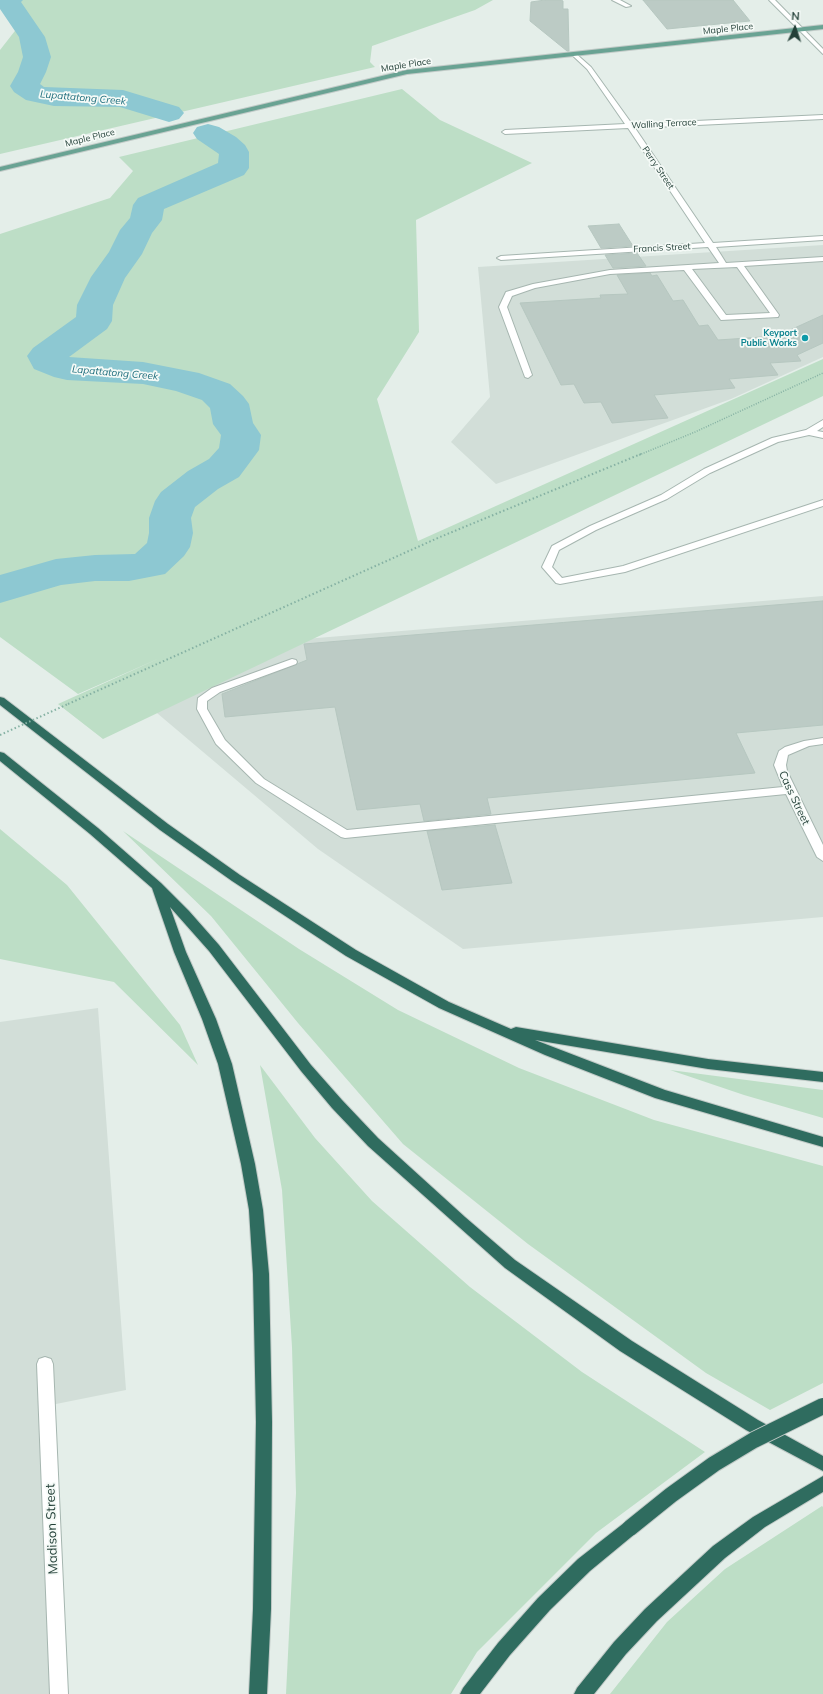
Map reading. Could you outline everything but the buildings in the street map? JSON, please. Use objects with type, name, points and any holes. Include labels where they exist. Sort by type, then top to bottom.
[{"type":"highway","points":[[0,700],[164,827],[272,902],[351,953],[398,981],[494,1029],[602,1073],[660,1094],[720,1113],[823,1142]]},
{"type":"highway","points":[[0,755],[94,831],[157,886],[186,914],[306,1068],[337,1104],[373,1142],[460,1221],[510,1264],[626,1346],[752,1425],[823,1464]]},
{"type":"highway","points":[[157,886],[180,952],[209,1019],[225,1064],[248,1164],[256,1210],[261,1274],[264,1422],[262,1610],[258,1694]]},
{"type":"highway","points":[[494,1029],[708,1064],[823,1077]]},
{"type":"highway","points":[[469,1694],[504,1649],[544,1604],[584,1564],[671,1495],[714,1464],[754,1440],[823,1406]]},
{"type":"highway","points":[[583,1694],[636,1632],[719,1552],[759,1522],[823,1483]]},
{"type":"main road","name":"Maple Place","points":[[0,169],[401,73],[823,28]]},
{"type":"street","points":[[615,0],[628,6]]},
{"type":"street","points":[[772,0],[823,52]]},
{"type":"street","name":"Perry Street","points":[[574,54],[589,68],[724,265]]},
{"type":"street","name":"Walling Terrace","points":[[505,132],[823,117]]},
{"type":"street","name":"Francis Street","points":[[501,258],[823,238]]},
{"type":"street","points":[[528,375],[503,307],[509,294],[533,286],[610,272],[823,259]]},
{"type":"street","points":[[686,267],[724,318],[775,315],[739,264]]},
{"type":"street","points":[[823,423],[809,432],[775,440],[707,471],[664,497],[592,528],[555,548],[547,567],[560,581],[625,570],[823,503]]},
{"type":"street","points":[[809,432],[823,435]]},
{"type":"street","points":[[292,662],[216,690],[202,700],[202,709],[220,742],[260,781],[345,834],[790,790]]},
{"type":"street","name":"Cass Street","points":[[823,741],[808,743],[789,749],[783,753],[780,759],[781,772],[823,857]]},
{"type":"street","name":"Madison Street","points":[[45,1364],[59,1694]]},
{"type":"path","points":[[0,735],[440,537],[695,432],[823,373]]},
{"type":"shaded area","points":[[823,245],[823,357],[731,399],[496,484],[451,442],[490,397],[478,267]]},
{"type":"shaded area","points":[[823,596],[823,917],[463,949],[318,849],[151,708],[305,639]]},
{"type":"shaded area","points":[[98,1008],[126,1390],[51,1405],[53,1694],[0,1694],[0,1022]]},
{"type":"green space","points":[[2,0],[493,0],[475,10],[372,46],[370,62],[375,67],[0,154],[0,50],[18,27],[0,8]]},
{"type":"green space","points":[[402,89],[440,120],[532,163],[416,220],[419,332],[377,399],[418,541],[823,359],[823,396],[103,739],[58,704],[160,658],[78,694],[0,637],[0,234],[110,198],[133,171],[119,157]]},
{"type":"green space","points":[[0,829],[67,885],[180,1025],[198,1065],[114,982],[0,959]]},
{"type":"green space","points":[[123,831],[299,949],[398,1010],[519,1068],[654,1120],[823,1166],[823,1383],[770,1410],[706,1373],[528,1244],[403,1144],[298,1023],[211,916]]},
{"type":"green space","points":[[260,1065],[315,1138],[372,1201],[470,1287],[582,1372],[705,1452],[596,1533],[477,1652],[451,1694],[286,1694],[296,1493],[292,1347],[282,1190]]},
{"type":"green space","points":[[670,1070],[823,1090],[823,1118],[744,1095]]},
{"type":"green space","points":[[822,1506],[823,1694],[610,1694],[667,1622],[725,1569]]},
{"type":"waterway","name":"Lupattatong Creek","points":[[10,0],[8,2],[32,37],[37,57],[32,72],[24,86],[36,94],[54,97],[104,97],[123,99],[169,113]]},
{"type":"waterway","name":"Lapattatong Creek","points":[[0,589],[56,572],[95,568],[129,568],[149,565],[168,547],[171,533],[170,518],[176,501],[203,480],[224,468],[239,450],[241,435],[233,424],[229,404],[216,392],[185,381],[143,373],[67,369],[47,361],[46,356],[94,321],[95,305],[108,277],[125,254],[137,230],[146,220],[149,205],[157,200],[210,179],[233,168],[234,152],[225,143],[208,133]]},
{"type":"place","name":"Keyport Public Works","points":[[805,338]]}]
